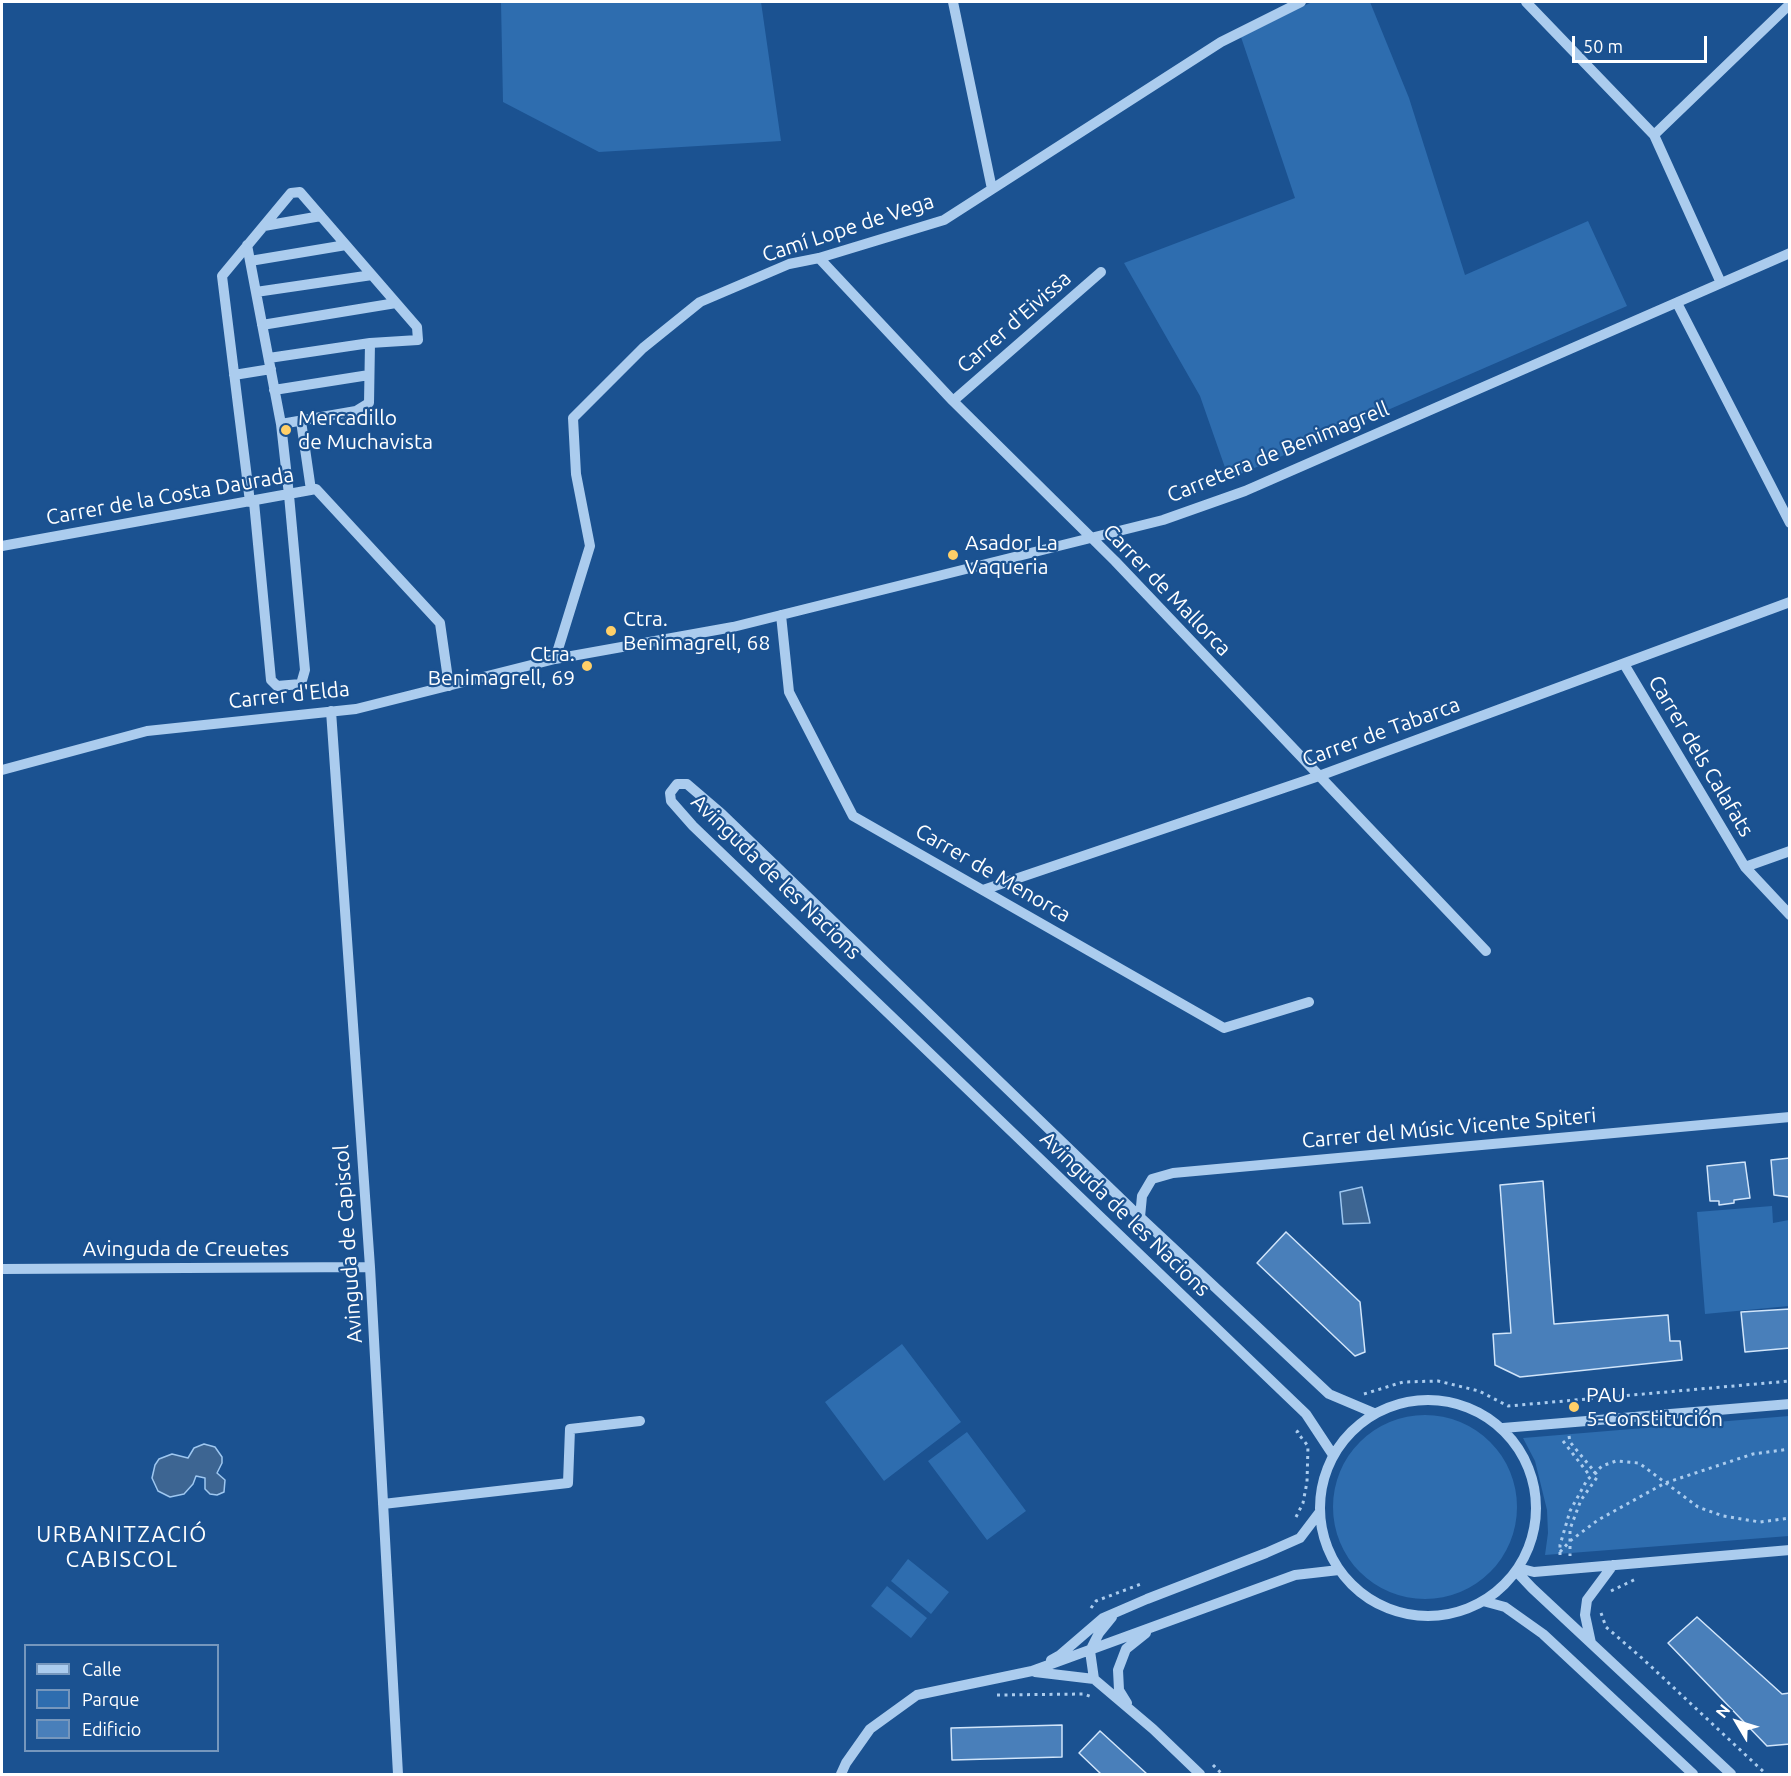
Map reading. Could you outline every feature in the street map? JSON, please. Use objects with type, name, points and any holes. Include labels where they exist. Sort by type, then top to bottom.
[{"type":"street","points":[[953,2],[992,189]]},
{"type":"street","name":"Camí Lope de Vega","points":[[555,659],[590,546],[576,474],[573,418],[643,348],[700,302],[789,264],[819,258],[944,220],[1221,42],[1301,2]]},
{"type":"street","points":[[1527,2],[1654,135],[1721,284]]},
{"type":"street","points":[[1654,135],[1790,4]]},
{"type":"street","points":[[234,375],[270,364],[370,343],[418,340],[417,327],[300,192],[291,193],[247,245],[222,276],[234,375],[252,502],[271,680],[277,686],[301,684],[304,670],[281,424],[274,390],[270,364],[247,245]]},
{"type":"street","points":[[264,226],[321,216]]},
{"type":"street","points":[[250,261],[346,245]]},
{"type":"street","name":"Carretera de Benimagrell","points":[[581,654],[733,627],[1163,520],[1245,491],[1790,253]]},
{"type":"street","name":"Carrer de Mallorca","points":[[819,258],[954,400],[1123,570],[1486,951]]},
{"type":"street","name":"Carrer d'Eivissa","points":[[954,400],[1101,272]]},
{"type":"street","points":[[256,292],[372,275]]},
{"type":"street","points":[[262,326],[396,303]]},
{"type":"street","points":[[1677,303],[1790,523]]},
{"type":"street","points":[[281,424],[356,411],[369,403],[370,343]]},
{"type":"street","points":[[274,390],[369,375]]},
{"type":"street","points":[[301,421],[311,490]]},
{"type":"street","name":"Carrer de la Costa Daurada","points":[[2,546],[316,489],[440,623],[449,686]]},
{"type":"street","name":"Carrer de Tabarca","points":[[983,890],[1319,776],[1790,602]]},
{"type":"street","name":"Carrer de Menorca","points":[[781,615],[789,692],[853,816],[1224,1028],[1309,1002]]},
{"type":"street","name":"Carrer d'Elda","points":[[2,770],[147,731],[356,709],[581,654]]},
{"type":"street","name":"Carrer dels Calafats","points":[[1624,664],[1745,867],[1790,915]]},
{"type":"street","name":"Avinguda de Capiscol","points":[[331,711],[370,1268],[398,1774]]},
{"type":"street","name":"Avinguda de les Nacions","points":[[1333,1455],[1309,1419],[693,826],[671,801],[670,792],[677,784],[687,783],[722,814],[1140,1216],[1329,1394],[1374,1413]]},
{"type":"street","points":[[1745,867],[1790,851]]},
{"type":"street","name":"Carrer del Músic Vicente Spiteri","points":[[1140,1216],[1142,1196],[1152,1179],[1173,1173],[1790,1117]]},
{"type":"street","name":"Avinguda de Creuetes","points":[[2,1269],[370,1268]]},
{"type":"street","points":[[1420,1399],[1458,1403],[1482,1413],[1503,1428],[1522,1452],[1534,1484],[1536,1522],[1517,1569],[1502,1587],[1484,1601],[1466,1610],[1441,1616],[1393,1611],[1363,1595],[1339,1570],[1323,1536],[1319,1513],[1324,1477],[1333,1455],[1347,1435],[1374,1413],[1391,1405],[1420,1399]]},
{"type":"street","points":[[1503,1428],[1790,1404]]},
{"type":"street","points":[[383,1504],[568,1483],[570,1429],[640,1421]]},
{"type":"street","points":[[1032,1671],[1060,1655],[1103,1618],[1300,1538],[1319,1513]]},
{"type":"street","points":[[1517,1569],[1534,1572],[1790,1550]]},
{"type":"street","points":[[1591,1643],[1585,1615],[1613,1565]]},
{"type":"street","points":[[1517,1569],[1591,1643],[1731,1774]]},
{"type":"street","points":[[841,1774],[846,1762],[870,1729],[917,1695],[1032,1671],[1294,1575],[1339,1570]]},
{"type":"street","points":[[1484,1601],[1505,1607],[1543,1634],[1694,1774]]},
{"type":"street","points":[[1094,1679],[1090,1651],[1099,1633],[1115,1613]]},
{"type":"street","points":[[1134,1713],[1119,1690],[1118,1670],[1126,1649],[1152,1628]]},
{"type":"street","points":[[1032,1671],[1094,1679],[1200,1774]]},
{"type":"path","points":[[1362,1395],[1403,1382],[1438,1381],[1479,1391],[1508,1406],[1790,1381]]},
{"type":"path","points":[[1292,1526],[1303,1503],[1307,1482],[1308,1446],[1297,1432],[1309,1419]]},
{"type":"path","points":[[1565,1569],[1570,1529],[1581,1500],[1598,1476],[1570,1442],[1566,1423]]},
{"type":"path","points":[[1563,1441],[1590,1476]]},
{"type":"path","points":[[1560,1552],[1570,1541],[1598,1520],[1665,1483],[1753,1454],[1790,1449]]},
{"type":"path","points":[[1565,1569],[1560,1545],[1570,1511],[1594,1471],[1616,1461],[1639,1463],[1698,1507],[1723,1516],[1760,1522],[1790,1518]]},
{"type":"path","points":[[1649,1577],[1637,1578],[1595,1595],[1606,1627],[1766,1774]]},
{"type":"path","points":[[1090,1609],[1096,1602],[1149,1581]]},
{"type":"path","points":[[989,1695],[1084,1694],[1101,1701]]},
{"type":"path","points":[[1206,1759],[1222,1774]]},
{"type":"green space","points":[[501,2],[761,2],[781,141],[599,152],[503,102]]},
{"type":"green space","points":[[1312,2],[1370,2],[1409,98],[1465,275],[1588,221],[1627,306],[1229,479],[1200,396],[1124,263],[1295,198],[1241,37]]},
{"type":"green space","points":[[1772,1206],[1773,1223],[1789,1220],[1789,1306],[1705,1314],[1697,1212]]},
{"type":"green space","points":[[902,1344],[961,1422],[884,1481],[825,1402]]},
{"type":"green space","points":[[1425,1415],[1460,1422],[1490,1442],[1510,1472],[1517,1507],[1510,1542],[1490,1572],[1460,1592],[1425,1599],[1390,1592],[1360,1572],[1340,1542],[1333,1507],[1340,1472],[1360,1442],[1390,1422]]},
{"type":"green space","points":[[1789,1416],[1789,1536],[1545,1555],[1548,1533],[1547,1510],[1535,1461],[1523,1438]]},
{"type":"green space","points":[[967,1432],[1026,1511],[987,1540],[928,1461]]},
{"type":"green space","points":[[908,1559],[949,1592],[931,1614],[891,1581]]},
{"type":"green space","points":[[887,1586],[927,1618],[911,1638],[871,1606]]},
{"type":"shaded area","points":[[1362,1187],[1370,1223],[1343,1224],[1340,1192]]},
{"type":"shaded area","points":[[204,1444],[215,1447],[222,1457],[217,1473],[225,1480],[224,1492],[217,1495],[210,1494],[205,1489],[205,1478],[196,1476],[193,1484],[184,1494],[170,1497],[158,1491],[152,1478],[159,1459],[172,1454],[188,1458],[194,1448]]},
{"type":"building","points":[[1790,1158],[1789,1202],[1789,1197],[1774,1195],[1771,1160]]},
{"type":"building","points":[[1745,1162],[1750,1198],[1719,1205],[1719,1201],[1710,1201],[1707,1166]]},
{"type":"building","points":[[1543,1181],[1554,1324],[1668,1315],[1670,1341],[1680,1341],[1682,1360],[1520,1377],[1495,1365],[1493,1334],[1511,1333],[1500,1185]]},
{"type":"building","points":[[1286,1232],[1360,1302],[1365,1352],[1355,1356],[1257,1263]]},
{"type":"building","points":[[1790,1309],[1790,1348],[1745,1352],[1741,1312]]},
{"type":"building","points":[[1697,1617],[1782,1694],[1790,1693],[1790,1744],[1767,1746],[1668,1643]]},
{"type":"building","points":[[1062,1725],[1062,1757],[952,1760],[951,1728]]},
{"type":"building","points":[[1100,1731],[1147,1774],[1101,1774],[1079,1753]]},
{"type":"place","name":"Mercadillo de Muchavista","points":[[286,430]]},
{"type":"place","name":"Asador La Vaqueria","points":[[953,555]]},
{"type":"place","name":"Ctra. Benimagrell, 68","points":[[611,631]]},
{"type":"place","name":"Ctra. Benimagrell, 69","points":[[587,666]]},
{"type":"place","name":"PAU 5-Constitución","points":[[1574,1407]]},
{"type":"district","name":"URBANITZACIÓ CABISCOL","points":[[122,1548]]}]
